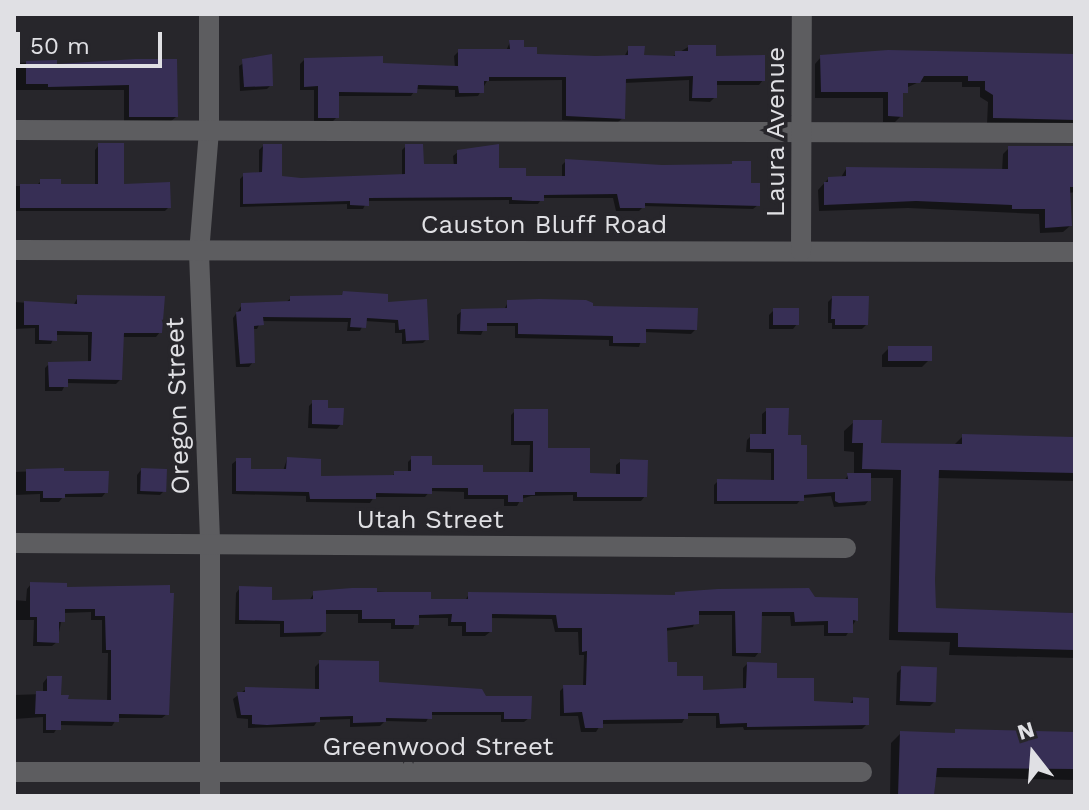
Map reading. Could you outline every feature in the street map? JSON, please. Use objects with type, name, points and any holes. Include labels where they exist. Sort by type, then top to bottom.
[{"type":"street","name":"Oregon Street","points":[[209,14],[209,131],[199,253],[210,545],[210,796]]},
{"type":"street","name":"Laura Avenue","points":[[801,251],[802,14]]},
{"type":"street","points":[[14,130],[1075,133]]},
{"type":"street","name":"Causton Bluff Road","points":[[14,250],[199,253],[1075,252]]},
{"type":"street","name":"Utah Street","points":[[14,543],[846,548]]},
{"type":"street","name":"Greenwood Street","points":[[14,772],[862,772]]},
{"type":"building","points":[[509,40],[524,40],[524,47],[537,47],[537,54],[596,56],[628,55],[628,46],[645,46],[644,55],[675,56],[675,51],[688,51],[688,45],[716,45],[716,56],[765,55],[765,81],[717,81],[717,98],[692,98],[693,76],[626,79],[625,119],[566,116],[566,77],[489,77],[489,81],[484,81],[484,93],[459,93],[458,86],[418,85],[417,93],[339,92],[339,118],[318,118],[318,86],[304,87],[304,58],[383,56],[383,63],[458,66],[458,49],[510,49]]},
{"type":"building","points":[[888,50],[1075,54],[1075,120],[993,118],[993,95],[985,90],[985,81],[968,81],[968,76],[924,76],[920,83],[908,83],[908,93],[903,93],[903,117],[888,116],[888,92],[821,92],[820,55]]},
{"type":"building","points":[[272,54],[273,86],[244,87],[242,59]]},
{"type":"building","points":[[177,59],[178,117],[129,117],[129,85],[48,87],[48,84],[26,84],[26,61],[57,60],[57,64]]},
{"type":"building","points":[[98,143],[124,143],[124,184],[170,182],[171,208],[20,208],[20,184],[40,184],[40,179],[61,179],[61,184],[98,184]]},
{"type":"building","points":[[263,144],[282,144],[282,176],[301,178],[405,174],[405,144],[423,144],[424,164],[457,164],[457,150],[499,144],[499,168],[526,168],[526,176],[565,176],[565,159],[662,165],[751,161],[751,183],[760,183],[760,206],[645,203],[645,208],[620,208],[617,194],[544,195],[544,201],[512,200],[512,197],[369,198],[369,206],[350,205],[350,201],[243,204],[243,173],[262,172]]},
{"type":"building","points":[[1008,146],[1075,146],[1075,187],[1070,187],[1072,226],[1045,228],[1045,209],[1012,209],[1012,205],[916,201],[824,205],[824,182],[828,182],[828,177],[846,176],[846,167],[1008,169]]},
{"type":"building","points":[[343,291],[388,294],[388,302],[427,299],[429,340],[406,341],[405,329],[399,330],[398,320],[367,318],[366,328],[350,327],[351,318],[263,317],[264,325],[254,326],[255,363],[240,364],[236,312],[241,311],[241,303],[290,301],[290,296],[342,295]]},
{"type":"building","points":[[77,295],[165,296],[162,333],[124,333],[122,380],[68,379],[68,387],[49,387],[48,362],[91,361],[92,332],[57,331],[57,341],[39,340],[39,325],[24,325],[24,301],[77,304]]},
{"type":"building","points":[[832,296],[869,296],[868,325],[835,325],[835,319],[831,319]]},
{"type":"building","points":[[507,300],[586,300],[593,306],[698,308],[697,330],[646,329],[646,343],[613,343],[613,336],[518,334],[518,323],[487,323],[487,331],[460,331],[461,309],[507,308]]},
{"type":"building","points":[[773,308],[799,308],[799,325],[773,325]]},
{"type":"building","points":[[888,346],[932,346],[932,361],[888,361]]},
{"type":"building","points":[[312,400],[328,400],[328,408],[344,408],[343,425],[312,424]]},
{"type":"building","points":[[766,408],[789,408],[788,435],[801,435],[801,445],[807,445],[807,479],[848,479],[847,473],[871,473],[871,501],[839,503],[835,501],[835,492],[804,495],[804,501],[717,501],[717,479],[774,480],[774,449],[750,449],[750,434],[766,434]]},
{"type":"building","points":[[514,409],[548,409],[548,448],[590,448],[590,473],[620,474],[620,459],[648,460],[647,497],[577,497],[577,492],[535,492],[535,495],[523,495],[523,502],[508,502],[508,495],[468,495],[468,488],[432,488],[432,494],[376,493],[376,499],[310,499],[309,492],[236,491],[236,458],[251,458],[251,469],[286,469],[287,457],[321,459],[321,476],[394,475],[394,471],[411,471],[411,456],[432,456],[432,465],[483,465],[483,472],[533,472],[533,441],[514,441]]},
{"type":"building","points":[[853,420],[882,420],[881,443],[962,444],[962,434],[1075,437],[1075,473],[939,470],[935,580],[936,608],[1075,613],[1075,650],[958,647],[958,633],[898,632],[901,470],[862,469],[863,443],[852,443]]},
{"type":"building","points":[[64,468],[64,471],[109,471],[108,493],[43,498],[43,491],[26,491],[26,469]]},
{"type":"building","points":[[141,468],[167,469],[166,492],[140,491]]},
{"type":"building","points":[[30,582],[67,583],[67,587],[170,585],[170,593],[174,593],[169,715],[119,714],[119,722],[61,721],[61,730],[46,730],[46,714],[35,714],[36,691],[47,691],[47,676],[62,676],[61,695],[69,695],[68,699],[111,700],[111,650],[106,650],[105,616],[95,616],[95,609],[65,609],[65,622],[59,622],[59,643],[37,642],[37,617],[30,617]]},
{"type":"building","points":[[239,586],[272,587],[272,600],[313,599],[313,591],[352,588],[377,588],[377,592],[431,592],[431,599],[468,599],[468,592],[675,595],[675,592],[718,589],[809,588],[815,597],[858,598],[858,621],[853,620],[853,633],[828,633],[828,621],[795,622],[794,612],[762,612],[761,653],[736,653],[735,611],[699,611],[699,624],[667,628],[668,662],[677,662],[677,676],[703,676],[703,690],[746,688],[747,662],[777,663],[777,678],[814,678],[814,701],[853,703],[853,697],[869,698],[869,725],[747,727],[747,723],[720,724],[719,713],[688,713],[688,719],[603,720],[603,728],[585,728],[582,712],[564,713],[563,685],[586,685],[587,651],[582,652],[582,628],[558,628],[556,615],[492,614],[492,632],[466,632],[466,622],[451,622],[452,614],[419,615],[419,625],[395,625],[395,619],[362,619],[362,610],[326,610],[326,632],[284,633],[284,621],[239,620]]},
{"type":"building","points":[[319,660],[379,661],[379,682],[482,689],[486,696],[532,696],[531,719],[504,719],[504,712],[432,712],[432,719],[386,718],[386,722],[353,723],[353,716],[320,717],[320,722],[267,725],[252,724],[252,715],[241,715],[237,692],[245,692],[245,687],[319,689]]},
{"type":"building","points":[[901,666],[937,667],[936,702],[900,701]]},
{"type":"building","points":[[955,729],[1075,732],[1075,769],[937,768],[934,796],[898,796],[900,731],[955,733]]}]
